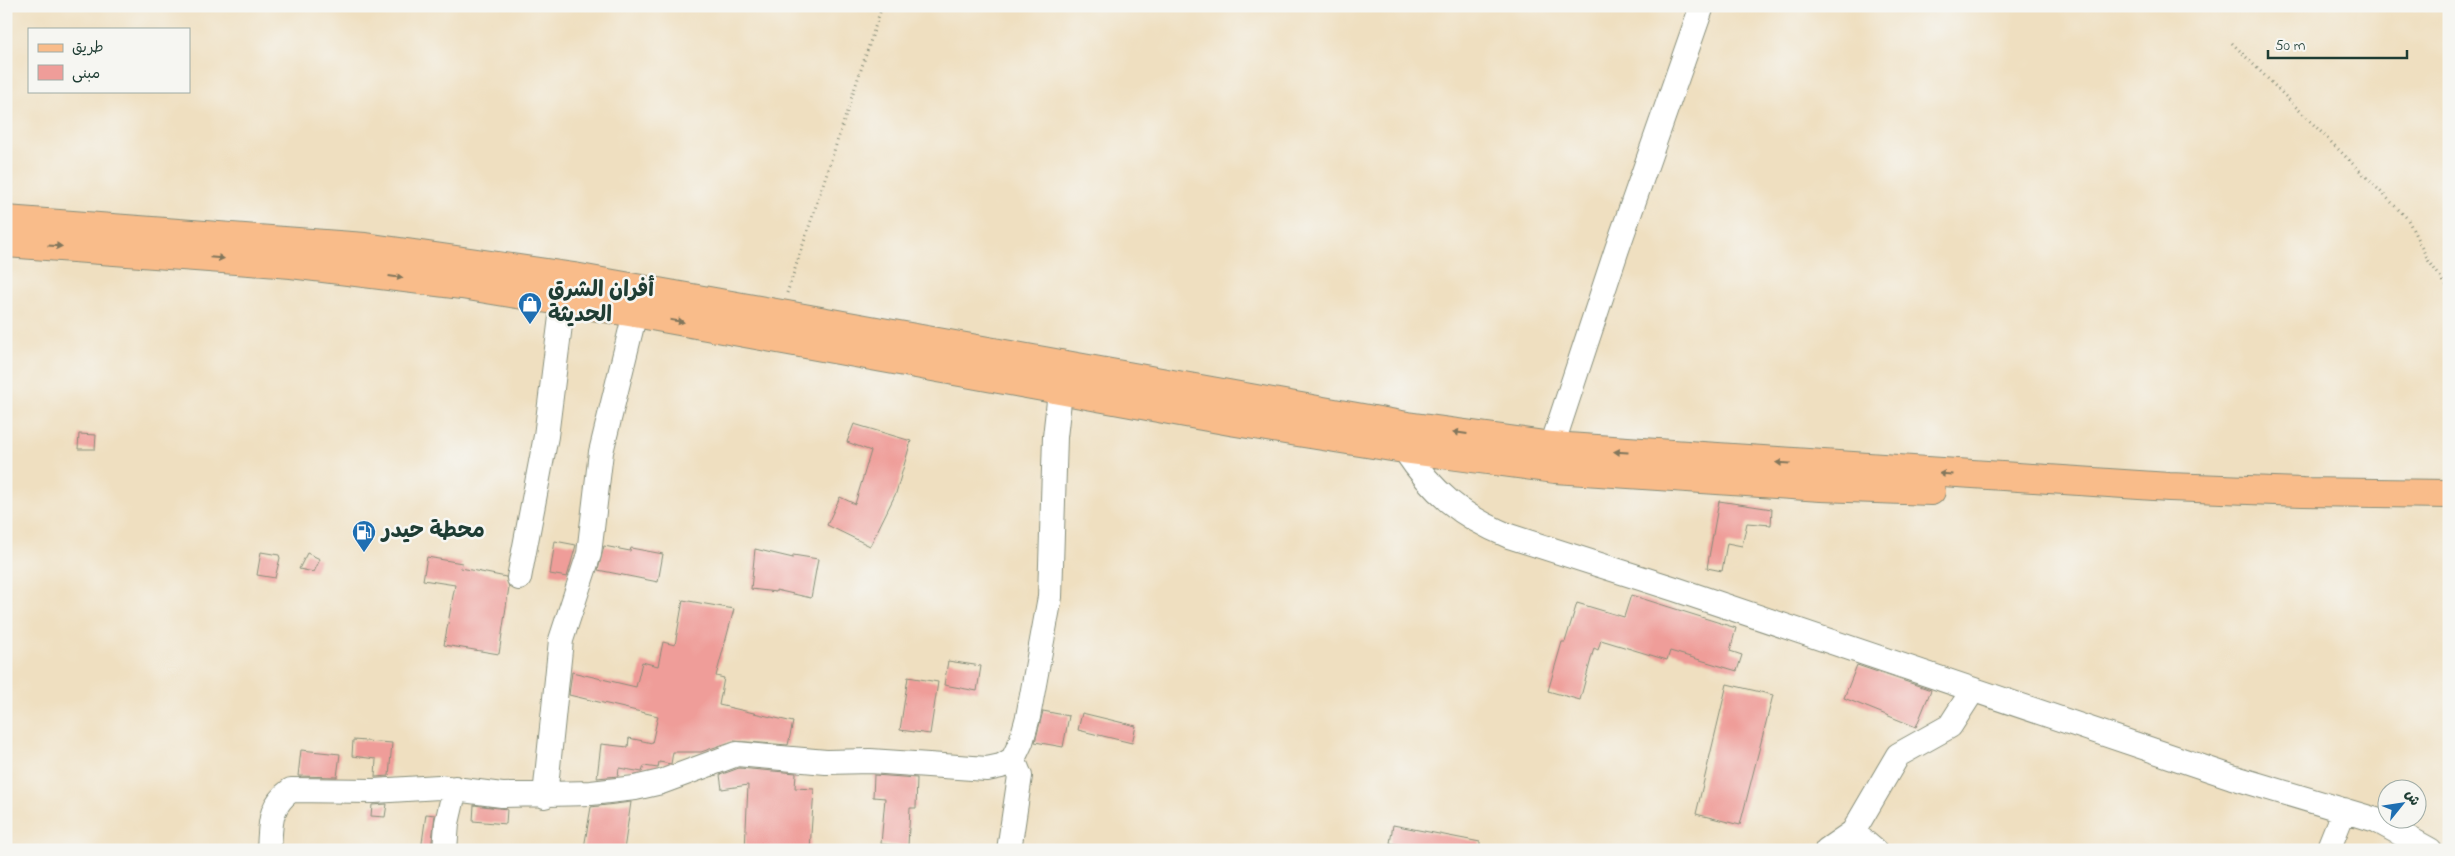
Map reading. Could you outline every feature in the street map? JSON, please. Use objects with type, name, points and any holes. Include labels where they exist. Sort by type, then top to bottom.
[{"type":"main road","points":[[6,220],[464,272],[780,315],[1060,392],[1406,437],[2160,487],[2303,492],[2449,494]]},
{"type":"main road","points":[[6,243],[290,264],[363,260]]},
{"type":"main road","points":[[464,272],[563,301],[634,313],[896,348],[1406,437],[1555,469],[1821,487],[2301,509],[2449,511]]},
{"type":"street","points":[[1552,446],[1617,249],[1702,6]]},
{"type":"street","points":[[519,578],[546,436],[563,301]]},
{"type":"street","points":[[545,796],[561,640],[589,554],[601,452],[634,313]]},
{"type":"street","points":[[269,850],[272,817],[276,804],[291,790],[374,791],[455,788],[502,795],[545,796],[635,788],[661,782],[737,754],[826,762],[870,761],[987,768],[1001,766],[1013,759],[1021,742],[1028,717],[1050,597],[1055,437],[1060,392]]},
{"type":"street","points":[[1406,437],[1419,472],[1438,493],[1460,511],[1484,525],[2232,777],[2376,820],[2430,850]]},
{"type":"street","points":[[1827,850],[1853,832],[1898,755],[1950,726],[1974,690]]},
{"type":"street","points":[[1009,850],[1020,776],[1013,759]]},
{"type":"street","points":[[445,850],[446,823],[455,788]]},
{"type":"street","points":[[2328,850],[2344,810]]},
{"type":"street","points":[[1853,832],[1874,850]]},
{"type":"path","points":[[780,315],[882,6]]},
{"type":"path","points":[[2232,43],[2407,218],[2428,260],[2449,289]]},
{"type":"building","points":[[854,424],[911,441],[896,493],[870,546],[827,525],[840,497],[855,504],[871,451],[847,442]]},
{"type":"building","points":[[79,434],[96,435],[95,449],[78,449]]},
{"type":"building","points":[[1719,501],[1772,509],[1771,525],[1747,523],[1742,546],[1727,543],[1722,571],[1707,568]]},
{"type":"building","points":[[555,541],[576,545],[567,577],[550,574]]},
{"type":"building","points":[[604,546],[630,551],[631,548],[663,554],[658,582],[598,570]]},
{"type":"building","points":[[755,549],[793,558],[793,555],[818,559],[811,598],[776,590],[776,592],[751,589]]},
{"type":"building","points":[[261,552],[279,555],[275,578],[257,575]]},
{"type":"building","points":[[307,553],[320,559],[314,572],[299,569]]},
{"type":"building","points":[[427,557],[462,563],[461,568],[506,577],[509,587],[499,654],[444,645],[455,585],[423,580]]},
{"type":"building","points":[[1631,595],[1736,628],[1730,651],[1742,655],[1737,671],[1670,651],[1667,660],[1601,640],[1598,650],[1594,648],[1580,700],[1548,691],[1562,642],[1565,642],[1577,603],[1624,617]]},
{"type":"building","points":[[683,600],[734,609],[716,676],[724,678],[719,705],[793,722],[788,745],[733,741],[701,752],[673,752],[671,764],[659,762],[658,768],[644,766],[642,772],[619,768],[618,776],[597,778],[601,744],[628,747],[629,738],[652,743],[658,716],[569,695],[572,672],[636,687],[642,662],[658,666],[663,642],[675,645]]},
{"type":"building","points":[[948,661],[981,666],[977,691],[944,685]]},
{"type":"building","points":[[1857,665],[1931,690],[1916,727],[1844,698]]},
{"type":"building","points":[[908,677],[938,682],[930,734],[900,730]]},
{"type":"building","points":[[1727,684],[1773,695],[1740,825],[1696,814]]},
{"type":"building","points":[[1043,711],[1069,716],[1063,747],[1035,742]]},
{"type":"building","points":[[1082,713],[1136,726],[1132,743],[1078,730]]},
{"type":"building","points":[[353,740],[392,743],[389,776],[375,777],[376,759],[352,756]]},
{"type":"building","points":[[301,750],[340,754],[337,777],[298,776]]},
{"type":"building","points":[[739,768],[796,773],[795,788],[814,789],[810,850],[745,850],[748,785],[722,789],[720,775]]},
{"type":"building","points":[[874,775],[917,778],[916,808],[910,808],[908,846],[881,844],[885,798],[873,797]]},
{"type":"building","points":[[631,802],[624,850],[584,848],[591,807]]},
{"type":"building","points":[[387,804],[385,817],[371,816],[372,805]]},
{"type":"building","points":[[474,805],[507,809],[506,824],[473,821]]},
{"type":"building","points":[[426,814],[435,815],[431,850],[421,850]]},
{"type":"building","points":[[1393,825],[1480,842],[1480,850],[1431,850],[1390,843]]},
{"type":"place","name":"أفران الشرق الحديثة","points":[[530,325]]},
{"type":"place","name":"محطة حيدر","points":[[364,553]]}]
